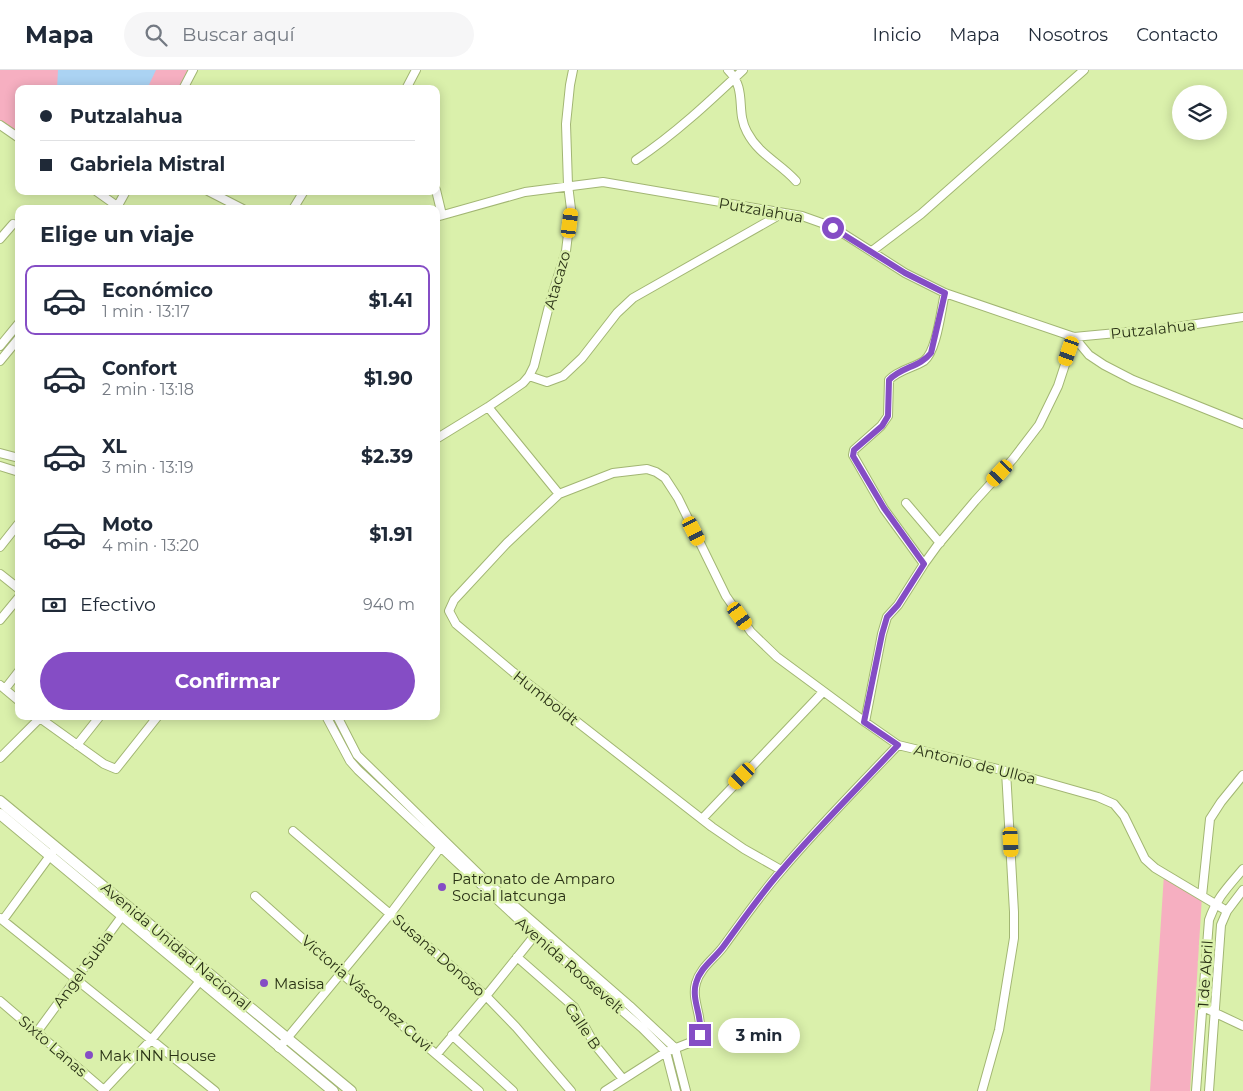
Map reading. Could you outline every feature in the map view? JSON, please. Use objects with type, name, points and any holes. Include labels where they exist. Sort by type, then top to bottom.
[{"type":"main road","name":"Avenida Unidad Nacional","points":[[0,801],[56,848],[79,873],[351,1091]]},
{"type":"main road","name":"Avenida Unidad Nacional","points":[[0,814],[49,856],[79,873]]},
{"type":"main road","name":"Avenida Unidad Nacional","points":[[126,911],[200,981],[333,1091]]},
{"type":"street","points":[[185,85],[193,70]]},
{"type":"street","points":[[408,85],[416,70]]},
{"type":"street","name":"Atacazo","points":[[529,376],[534,366],[550,302],[566,251],[571,209],[568,185],[566,124],[573,70]]},
{"type":"street","points":[[728,70],[735,77],[739,86],[742,117],[746,130],[763,153],[796,181]]},
{"type":"street","points":[[636,160],[680,127],[743,70]]},
{"type":"street","points":[[872,251],[921,214],[1084,70]]},
{"type":"street","points":[[0,124],[15,135]]},
{"type":"street","name":"Putzalahua","points":[[440,216],[525,192],[603,182],[781,214],[802,216],[833,228],[905,273],[945,293],[1074,337],[1170,328],[1243,317]]},
{"type":"street","points":[[101,195],[114,205]]},
{"type":"street","points":[[217,195],[235,205]]},
{"type":"street","points":[[440,437],[488,407],[523,383],[529,376],[547,382],[563,376],[582,358],[617,313],[633,298],[781,214]]},
{"type":"street","points":[[0,239],[13,224]]},
{"type":"street","points":[[924,564],[884,508],[853,456],[854,450],[882,426],[888,416],[889,380],[893,375],[925,360],[931,353],[945,293]]},
{"type":"street","points":[[0,346],[15,327]]},
{"type":"street","points":[[1074,337],[1089,355],[1104,365],[1134,380],[1243,424]]},
{"type":"street","points":[[864,722],[887,617],[898,605],[940,543],[1013,459],[1038,425],[1058,386],[1074,337]]},
{"type":"street","points":[[0,361],[15,343]]},
{"type":"street","points":[[488,407],[558,494]]},
{"type":"street","points":[[0,453],[15,457]]},
{"type":"street","points":[[0,466],[15,471]]},
{"type":"street","name":"Antonio de Ulloa","points":[[558,494],[613,472],[647,469],[656,472],[665,478],[678,498],[726,596],[752,632],[777,657],[898,745],[1006,771],[1098,797],[1114,804],[1124,816],[1145,859],[1155,868],[1226,911]]},
{"type":"street","name":"Humboldt","points":[[558,494],[506,543],[454,600],[450,611],[456,624],[513,672],[702,819],[744,849],[782,870]]},
{"type":"street","points":[[906,503],[940,543]]},
{"type":"street","points":[[0,547],[15,528]]},
{"type":"street","points":[[0,574],[15,585]]},
{"type":"street","points":[[0,620],[15,602]]},
{"type":"street","points":[[15,675],[2,687],[15,697]]},
{"type":"street","points":[[702,819],[823,692]]},
{"type":"street","points":[[0,758],[37,720]]},
{"type":"street","points":[[44,720],[104,764],[116,769],[155,720]]},
{"type":"street","points":[[77,745],[97,720]]},
{"type":"street","name":"Avenida Roosevelt","points":[[328,720],[348,757],[358,770],[535,935],[642,1028],[666,1052]]},
{"type":"street","name":"Avenida Roosevelt","points":[[339,720],[358,755],[445,841],[485,880],[630,1006],[675,1048]]},
{"type":"street","points":[[605,1091],[666,1052],[689,1044],[700,1035],[702,1025],[694,996],[695,984],[700,973],[722,948],[782,870],[898,745]]},
{"type":"street","points":[[982,1091],[999,1030],[1014,938],[1006,771]]},
{"type":"street","points":[[1202,896],[1210,819],[1243,774]]},
{"type":"street","name":"Susana Donoso","points":[[293,832],[391,913],[486,996],[516,1027],[571,1091]]},
{"type":"street","points":[[56,848],[2,919],[215,1091]]},
{"type":"street","points":[[279,1048],[391,913],[440,848]]},
{"type":"street","name":"1 de Abril","points":[[1196,1091],[1209,920],[1214,904],[1243,869]]},
{"type":"street","name":"1 de Abril","points":[[1209,1091],[1222,925],[1226,911],[1243,890]]},
{"type":"street","name":"Victoria Vásconez Cuvi","points":[[255,896],[341,973],[479,1091]]},
{"type":"street","name":"Angel Subia","points":[[37,1032],[126,911]]},
{"type":"street","points":[[437,1054],[535,935]]},
{"type":"street","name":"Calle B","points":[[518,956],[574,1007],[595,1045],[622,1079]]},
{"type":"street","points":[[104,1091],[151,1040],[200,981]]},
{"type":"street","name":"Sixto Lanas","points":[[0,1001],[104,1091]]},
{"type":"street","points":[[1202,1007],[1243,1026]]},
{"type":"street","points":[[452,1035],[513,1091]]},
{"type":"street","points":[[675,1048],[686,1091]]},
{"type":"street","points":[[666,1052],[676,1091]]},
{"type":"shaded area","points":[[0,70],[189,70],[181,85],[15,85],[15,130],[0,121]]},
{"type":"shaded area","points":[[1164,874],[1202,896],[1190,1091],[1150,1091]]},
{"type":"water","points":[[58,70],[156,70],[149,85],[57,85]]},
{"type":"place","name":"Patronato de Amparo Social latcunga","points":[[442,887]]},
{"type":"place","name":"Masisa","points":[[264,983]]},
{"type":"place","name":"Mak INN House","points":[[89,1055]]},
{"type":"route","points":[[700,1035],[702,1025],[694,996],[695,984],[700,973],[722,948],[782,870],[898,745],[864,722],[887,617],[898,605],[924,564],[884,508],[853,456],[854,450],[882,426],[888,416],[889,380],[893,375],[925,360],[931,353],[945,293],[905,273],[833,228]]}]
